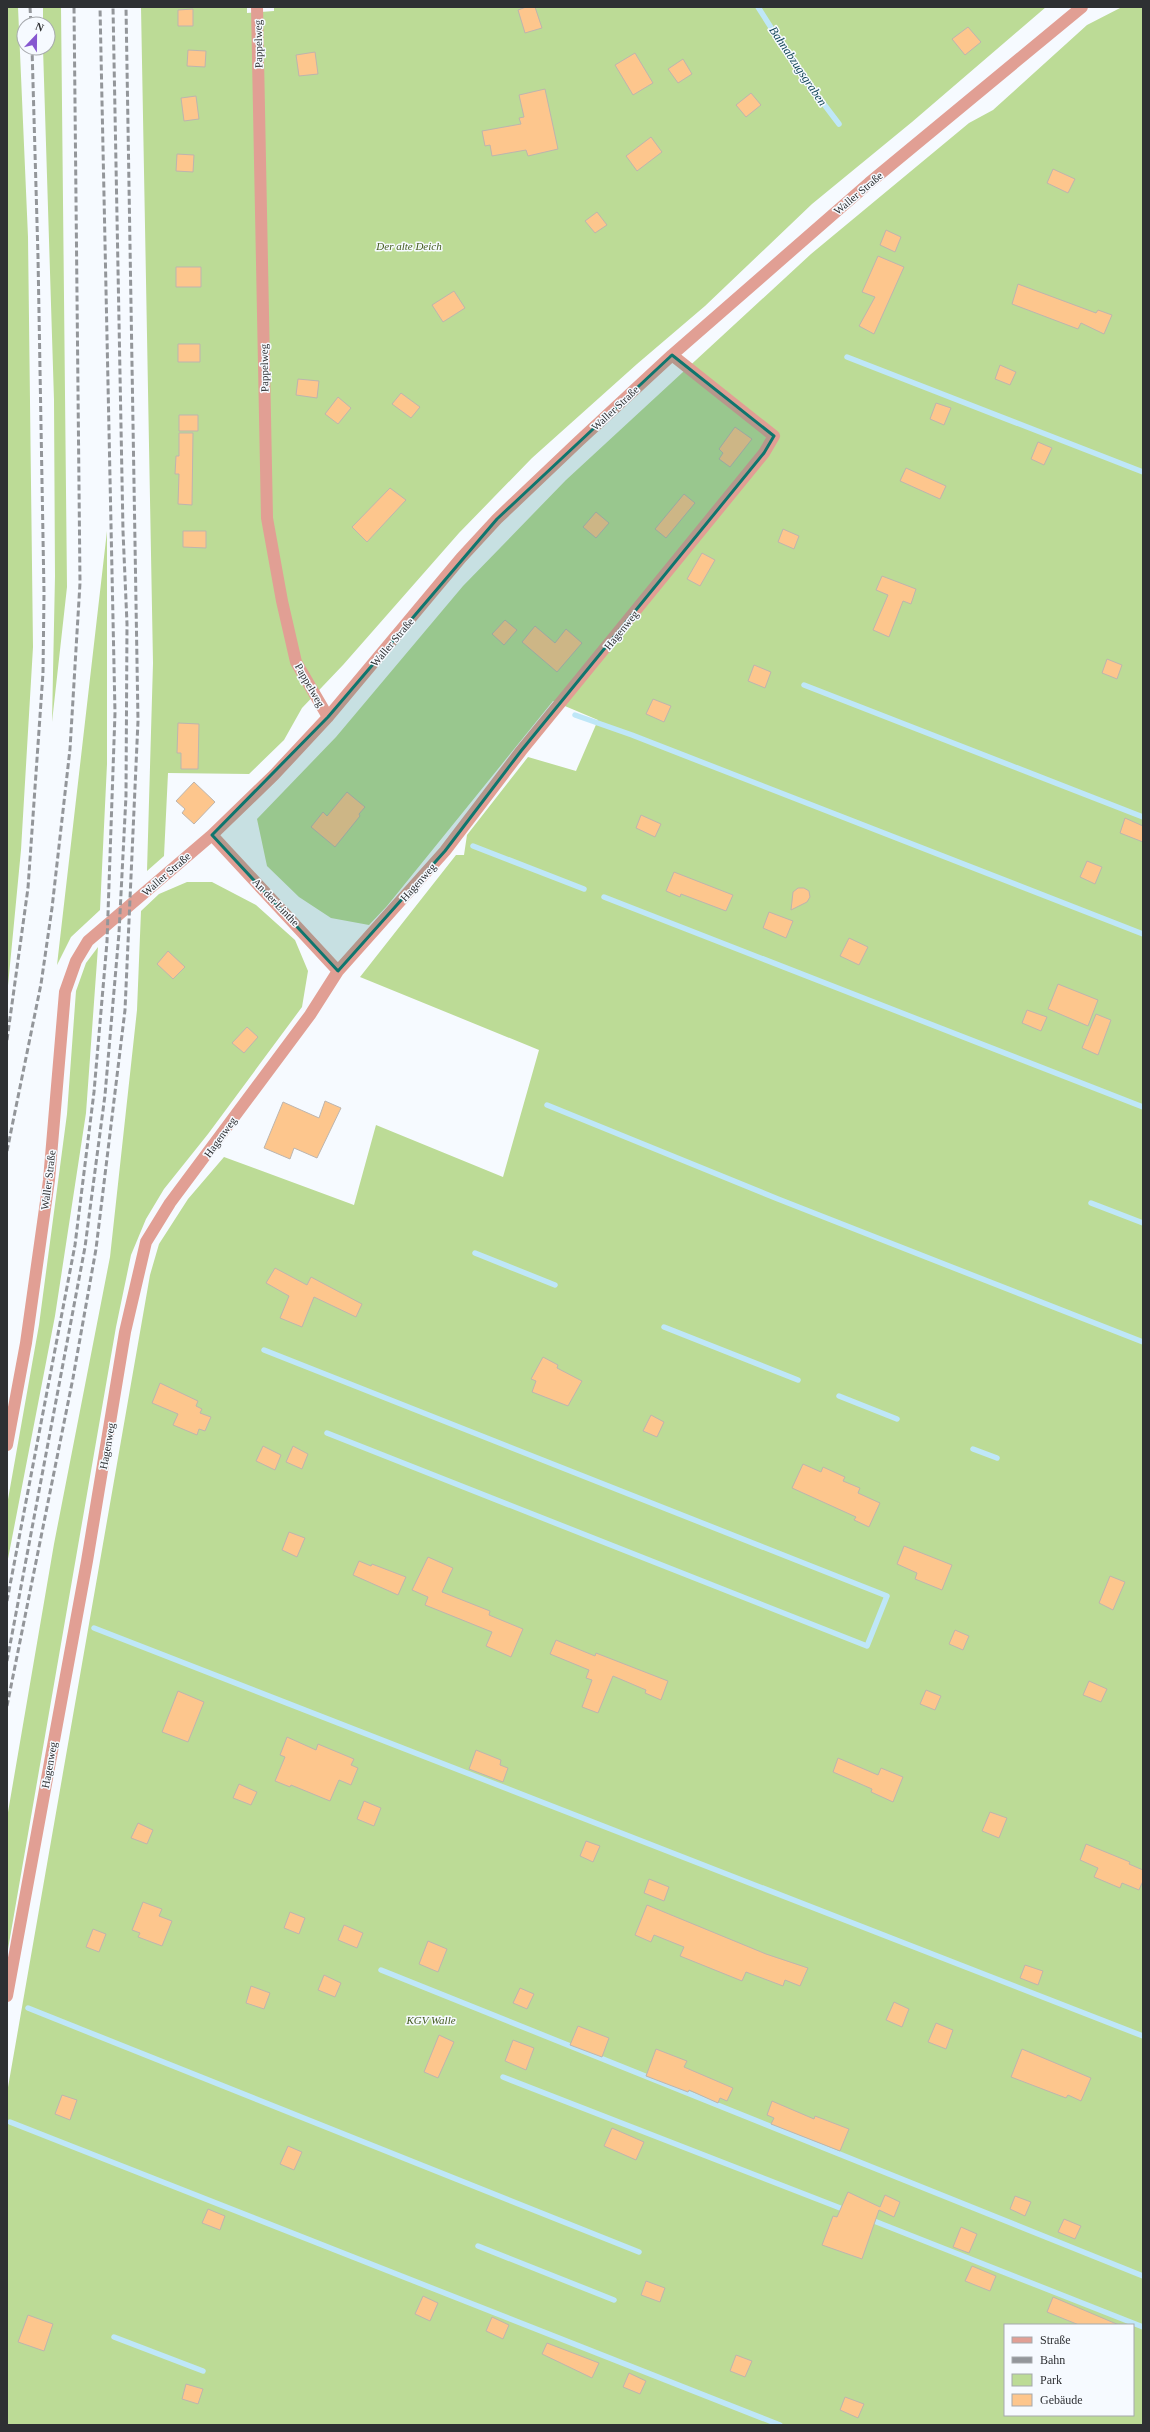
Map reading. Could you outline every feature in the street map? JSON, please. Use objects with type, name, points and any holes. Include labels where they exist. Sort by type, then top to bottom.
[{"type":"street","name":"Pappelweg","points":[[258,7],[267,518],[282,601],[296,662],[328,717]]},
{"type":"street","name":"Waller Straße","points":[[7,1445],[26,1343],[49,1180],[65,992],[76,961],[88,941],[212,835],[328,717],[497,519],[672,355],[869,183],[1082,7]]},
{"type":"street","name":"Hagenweg","points":[[7,1996],[87,1561],[125,1332],[146,1242],[170,1204],[310,1014],[338,971],[445,851],[521,751],[764,453],[774,436],[672,355]]},
{"type":"street","name":"An der Linthe","points":[[212,835],[302,929],[338,971]]},
{"type":"highlighted area","points":[[672,355],[774,436],[764,453],[521,751],[445,851],[338,971],[212,835],[328,717],[497,519]]},
{"type":"green space","points":[[7,7],[18,7],[18,16],[16,16],[16,56],[20,56],[28,237],[33,647],[21,850],[7,996]]},
{"type":"green space","points":[[43,7],[61,7],[67,587],[52,722],[55,576],[54,400],[43,56],[56,56],[56,16],[43,16]]},
{"type":"green space","name":"Der alte Deich","points":[[141,7],[247,7],[247,13],[274,11],[274,7],[1046,7],[912,122],[812,204],[705,306],[637,364],[532,458],[459,533],[343,665],[302,708],[284,740],[249,774],[168,773],[164,856],[147,871],[153,663]]},
{"type":"green space","name":"KGV Walle","points":[[1122,7],[1143,7],[1143,2425],[7,2425],[7,2093],[150,1275],[159,1244],[188,1199],[224,1157],[354,1205],[376,1125],[503,1177],[539,1050],[360,977],[456,855],[464,855],[467,835],[528,757],[576,771],[598,720],[553,701],[387,906],[369,925],[331,918],[299,897],[267,866],[257,819],[336,737],[463,586],[566,480],[811,254],[969,123],[993,110],[1087,25]]},
{"type":"green space","points":[[107,531],[107,764],[100,910],[71,937],[57,965]]},
{"type":"green space","points":[[187,882],[212,882],[256,905],[295,940],[308,971],[302,1007],[208,1134],[164,1189],[146,1219],[131,1255],[116,1327],[7,1955],[7,1818],[54,1544],[110,1257],[137,1010],[141,911],[159,894]]},
{"type":"green space","points":[[98,947],[86,1113],[55,1316],[7,1564],[7,1505],[39,1325],[67,1114],[76,991],[86,963]]},
{"type":"building","points":[[526,7],[535,7],[542,28],[525,33],[518,10]]},
{"type":"building","points":[[193,9],[193,26],[178,26],[178,10]]},
{"type":"building","points":[[968,27],[981,42],[965,55],[952,39]]},
{"type":"building","points":[[188,50],[206,51],[205,67],[187,66]]},
{"type":"building","points":[[315,52],[318,74],[299,76],[296,55]]},
{"type":"building","points":[[635,53],[653,83],[633,95],[615,65]]},
{"type":"building","points":[[683,59],[692,74],[678,83],[668,69]]},
{"type":"building","points":[[545,89],[558,149],[528,156],[526,150],[492,156],[490,145],[485,146],[482,131],[521,124],[519,118],[524,117],[519,95]]},
{"type":"building","points":[[751,93],[761,105],[746,117],[736,105]]},
{"type":"building","points":[[196,96],[199,119],[184,121],[181,98]]},
{"type":"building","points":[[651,137],[662,152],[637,171],[626,156]]},
{"type":"building","points":[[177,154],[194,155],[193,172],[176,171]]},
{"type":"building","points":[[1053,169],[1075,179],[1068,193],[1047,183]]},
{"type":"building","points":[[597,212],[607,225],[595,233],[585,221]]},
{"type":"building","points":[[886,230],[901,237],[895,252],[880,245]]},
{"type":"building","points":[[878,256],[904,267],[874,334],[859,326],[875,297],[862,292]]},
{"type":"building","points":[[176,267],[201,267],[201,287],[176,287]]},
{"type":"building","points":[[1018,284],[1096,313],[1098,310],[1112,315],[1104,334],[1081,323],[1078,329],[1012,304]]},
{"type":"building","points":[[454,291],[465,308],[443,322],[432,305]]},
{"type":"building","points":[[178,344],[200,344],[200,362],[178,362]]},
{"type":"building","points":[[1000,365],[1016,372],[1010,385],[995,379]]},
{"type":"building","points":[[298,379],[319,381],[317,398],[296,395]]},
{"type":"building","points":[[401,393],[420,407],[411,418],[392,404]]},
{"type":"building","points":[[338,397],[351,408],[338,424],[325,414]]},
{"type":"building","points":[[936,403],[951,408],[944,425],[930,419]]},
{"type":"building","points":[[179,415],[198,415],[198,431],[179,431]]},
{"type":"building","points":[[735,427],[752,439],[730,467],[719,459],[723,453],[719,449]]},
{"type":"building","points":[[179,433],[193,433],[192,505],[178,504],[179,474],[175,474],[176,456],[179,456]]},
{"type":"building","points":[[1038,442],[1052,448],[1044,465],[1031,459]]},
{"type":"building","points":[[906,468],[946,486],[940,499],[900,481]]},
{"type":"building","points":[[390,488],[406,500],[367,542],[352,527]]},
{"type":"building","points":[[684,494],[695,503],[666,538],[655,529]]},
{"type":"building","points":[[596,512],[609,523],[596,538],[583,527]]},
{"type":"building","points":[[783,529],[799,536],[794,549],[778,542]]},
{"type":"building","points":[[183,531],[206,531],[206,548],[183,547]]},
{"type":"building","points":[[702,553],[715,560],[700,586],[687,579]]},
{"type":"building","points":[[882,576],[916,589],[911,604],[903,601],[889,637],[873,630],[888,595],[876,590]]},
{"type":"building","points":[[505,620],[517,630],[504,645],[492,634]]},
{"type":"building","points":[[535,626],[555,643],[566,629],[582,643],[557,672],[522,642]]},
{"type":"building","points":[[1107,659],[1122,665],[1117,679],[1102,673]]},
{"type":"building","points":[[754,665],[771,672],[765,688],[748,681]]},
{"type":"building","points":[[653,699],[671,706],[664,722],[646,714]]},
{"type":"building","points":[[178,723],[199,724],[198,769],[181,769],[181,753],[177,753]]},
{"type":"building","points":[[194,782],[215,802],[194,824],[182,813],[185,809],[176,801]]},
{"type":"building","points":[[347,792],[365,807],[359,814],[360,816],[335,847],[311,827],[323,812],[327,816]]},
{"type":"building","points":[[641,815],[661,824],[655,837],[636,828]]},
{"type":"building","points":[[1125,818],[1143,826],[1143,842],[1120,833]]},
{"type":"building","points":[[1087,861],[1102,867],[1095,884],[1080,877]]},
{"type":"building","points":[[674,872],[733,895],[726,911],[681,894],[680,897],[666,891]]},
{"type":"building","points":[[798,888],[804,888],[809,891],[810,897],[807,902],[791,910],[793,892]]},
{"type":"building","points":[[769,912],[793,921],[786,938],[763,928]]},
{"type":"building","points":[[849,938],[868,947],[859,965],[840,956]]},
{"type":"building","points":[[168,951],[185,967],[173,979],[157,964]]},
{"type":"building","points":[[1058,984],[1098,1000],[1088,1026],[1048,1009]]},
{"type":"building","points":[[1027,1010],[1047,1017],[1041,1031],[1022,1023]]},
{"type":"building","points":[[1096,1014],[1111,1020],[1098,1055],[1082,1048]]},
{"type":"building","points":[[247,1027],[258,1037],[244,1053],[232,1043]]},
{"type":"building","points":[[325,1101],[341,1108],[317,1158],[294,1148],[290,1159],[264,1148],[283,1102],[319,1118]]},
{"type":"building","points":[[275,1268],[307,1285],[311,1277],[362,1304],[356,1317],[314,1297],[302,1327],[280,1318],[289,1296],[266,1283]]},
{"type":"building","points":[[543,1357],[558,1365],[557,1368],[582,1381],[568,1406],[532,1392],[536,1381],[531,1379]]},
{"type":"building","points":[[160,1383],[198,1401],[196,1406],[202,1409],[200,1413],[211,1417],[205,1431],[199,1429],[197,1435],[173,1425],[178,1414],[152,1403]]},
{"type":"building","points":[[651,1415],[664,1422],[657,1437],[643,1431]]},
{"type":"building","points":[[263,1446],[281,1455],[275,1470],[256,1461]]},
{"type":"building","points":[[293,1446],[308,1454],[302,1469],[286,1462]]},
{"type":"building","points":[[803,1464],[821,1472],[823,1467],[845,1477],[843,1481],[860,1488],[858,1493],[880,1503],[869,1527],[854,1520],[856,1517],[792,1488]]},
{"type":"building","points":[[289,1532],[305,1538],[297,1557],[282,1550]]},
{"type":"building","points":[[904,1546],[952,1565],[942,1590],[915,1579],[917,1573],[897,1564]]},
{"type":"building","points":[[428,1557],[453,1568],[442,1592],[490,1611],[489,1615],[523,1629],[511,1657],[486,1646],[492,1632],[425,1605],[428,1597],[412,1590]]},
{"type":"building","points":[[359,1561],[371,1566],[372,1564],[406,1577],[398,1595],[353,1575]]},
{"type":"building","points":[[1110,1576],[1125,1582],[1113,1610],[1099,1603]]},
{"type":"building","points":[[955,1630],[969,1636],[963,1650],[949,1644]]},
{"type":"building","points":[[556,1640],[595,1656],[596,1653],[668,1681],[661,1700],[645,1693],[646,1690],[613,1676],[598,1713],[582,1707],[592,1680],[586,1678],[589,1670],[550,1654]]},
{"type":"building","points":[[1089,1681],[1107,1689],[1101,1702],[1083,1695]]},
{"type":"building","points":[[926,1690],[941,1696],[935,1710],[920,1704]]},
{"type":"building","points":[[178,1691],[204,1702],[188,1742],[162,1732]]},
{"type":"building","points":[[287,1737],[316,1750],[318,1744],[354,1759],[351,1765],[358,1768],[351,1785],[339,1780],[330,1801],[291,1785],[290,1787],[275,1781],[285,1757],[280,1755]]},
{"type":"building","points":[[476,1750],[501,1760],[500,1765],[508,1768],[503,1782],[469,1769]]},
{"type":"building","points":[[838,1758],[878,1775],[881,1768],[903,1777],[893,1802],[871,1792],[872,1789],[833,1772]]},
{"type":"building","points":[[239,1784],[257,1792],[251,1805],[233,1798]]},
{"type":"building","points":[[364,1801],[381,1808],[374,1826],[357,1819]]},
{"type":"building","points":[[990,1812],[1007,1818],[999,1838],[982,1831]]},
{"type":"building","points":[[138,1823],[153,1830],[147,1844],[131,1838]]},
{"type":"building","points":[[586,1841],[600,1846],[593,1862],[580,1856]]},
{"type":"building","points":[[1086,1844],[1130,1862],[1129,1864],[1143,1870],[1143,1881],[1139,1890],[1122,1883],[1120,1888],[1094,1877],[1098,1868],[1080,1860]]},
{"type":"building","points":[[649,1879],[669,1887],[664,1901],[644,1893]]},
{"type":"building","points":[[143,1902],[162,1909],[159,1916],[172,1921],[162,1946],[138,1937],[140,1933],[132,1930]]},
{"type":"building","points":[[647,1905],[766,1954],[808,1968],[800,1986],[785,1980],[783,1986],[746,1972],[742,1981],[680,1956],[684,1947],[654,1935],[651,1942],[635,1935]]},
{"type":"building","points":[[290,1912],[305,1918],[299,1934],[284,1928]]},
{"type":"building","points":[[344,1925],[363,1933],[357,1948],[338,1940]]},
{"type":"building","points":[[93,1929],[106,1934],[99,1952],[86,1947]]},
{"type":"building","points":[[428,1941],[447,1949],[438,1972],[419,1964]]},
{"type":"building","points":[[1025,1965],[1043,1971],[1038,1985],[1020,1978]]},
{"type":"building","points":[[324,1975],[341,1983],[335,1997],[318,1990]]},
{"type":"building","points":[[251,1986],[270,1993],[264,2009],[246,2003]]},
{"type":"building","points":[[520,1988],[534,1994],[527,2009],[513,2003]]},
{"type":"building","points":[[894,2002],[909,2009],[902,2027],[886,2020]]},
{"type":"building","points":[[936,2023],[953,2030],[946,2049],[928,2042]]},
{"type":"building","points":[[578,2026],[609,2038],[602,2057],[570,2045]]},
{"type":"building","points":[[439,2035],[454,2042],[438,2078],[424,2072]]},
{"type":"building","points":[[513,2040],[534,2048],[526,2070],[505,2061]]},
{"type":"building","points":[[656,2049],[687,2061],[684,2067],[733,2088],[727,2101],[720,2098],[718,2103],[689,2090],[688,2092],[646,2076]]},
{"type":"building","points":[[1022,2049],[1091,2078],[1081,2101],[1068,2095],[1066,2098],[1011,2077]]},
{"type":"building","points":[[62,2095],[77,2100],[70,2120],[55,2114]]},
{"type":"building","points":[[772,2101],[814,2119],[815,2116],[849,2129],[840,2151],[771,2124],[774,2118],[767,2115]]},
{"type":"building","points":[[612,2128],[644,2142],[636,2160],[604,2146]]},
{"type":"building","points":[[288,2146],[302,2152],[294,2170],[280,2164]]},
{"type":"building","points":[[848,2192],[880,2207],[885,2195],[900,2202],[894,2217],[879,2210],[862,2259],[822,2245],[833,2216],[837,2217]]},
{"type":"building","points":[[1015,2196],[1031,2202],[1025,2216],[1010,2209]]},
{"type":"building","points":[[208,2209],[225,2216],[220,2230],[202,2223]]},
{"type":"building","points":[[1064,2219],[1081,2226],[1075,2239],[1058,2232]]},
{"type":"building","points":[[961,2227],[977,2234],[969,2253],[953,2247]]},
{"type":"building","points":[[972,2266],[996,2276],[990,2291],[965,2281]]},
{"type":"building","points":[[646,2281],[665,2288],[660,2302],[641,2295]]},
{"type":"building","points":[[423,2296],[438,2303],[430,2321],[415,2314]]},
{"type":"building","points":[[1053,2297],[1117,2324],[1077,2324],[1047,2312]]},
{"type":"building","points":[[28,2315],[53,2324],[44,2351],[18,2342]]},
{"type":"building","points":[[492,2317],[509,2325],[503,2339],[486,2331]]},
{"type":"building","points":[[547,2343],[599,2363],[592,2378],[542,2354]]},
{"type":"building","points":[[736,2355],[752,2361],[745,2377],[730,2371]]},
{"type":"building","points":[[629,2373],[646,2381],[640,2394],[623,2387]]},
{"type":"building","points":[[186,2384],[203,2389],[198,2404],[182,2399]]},
{"type":"building","points":[[845,2397],[864,2404],[858,2418],[840,2410]]},
{"type":"waterway","name":"Bahnabzugsgraben","points":[[758,7],[798,70],[839,124]]},
{"type":"waterway","points":[[847,357],[1143,472]]},
{"type":"waterway","points":[[804,685],[1143,817]]},
{"type":"waterway","points":[[575,715],[632,735],[1143,934]]},
{"type":"waterway","points":[[473,846],[584,889]]},
{"type":"waterway","points":[[604,897],[1143,1107]]},
{"type":"waterway","points":[[547,1105],[778,1199],[1143,1342]]},
{"type":"waterway","points":[[1091,1203],[1143,1223]]},
{"type":"waterway","points":[[475,1253],[555,1285]]},
{"type":"waterway","points":[[664,1327],[798,1380]]},
{"type":"waterway","points":[[264,1350],[887,1596],[867,1646],[327,1433]]},
{"type":"waterway","points":[[839,1396],[897,1419]]},
{"type":"waterway","points":[[973,1449],[997,1458]]},
{"type":"waterway","points":[[94,1628],[1143,2036]]},
{"type":"waterway","points":[[381,1970],[1143,2276]]},
{"type":"waterway","points":[[28,2008],[639,2252]]},
{"type":"waterway","points":[[503,2077],[848,2211]]},
{"type":"waterway","points":[[10,2122],[780,2425]]},
{"type":"waterway","points":[[869,2219],[1143,2327]]},
{"type":"waterway","points":[[478,2246],[614,2300]]},
{"type":"waterway","points":[[114,2337],[203,2371]]},
{"type":"railway","points":[[30,7],[31,16]]},
{"type":"railway","points":[[7,1151],[41,984],[52,908],[70,749],[80,583],[74,7]]},
{"type":"railway","points":[[7,1601],[75,1245],[94,1092],[107,942],[115,713],[100,7]]},
{"type":"railway","points":[[7,1661],[85,1247],[105,1095],[119,933],[126,796],[127,624],[123,531],[113,7]]},
{"type":"railway","points":[[7,1706],[73,1378],[96,1249],[125,1010],[138,721],[126,7]]},
{"type":"railway","points":[[7,1040],[28,888],[43,673],[44,593],[38,257],[32,56]]}]
